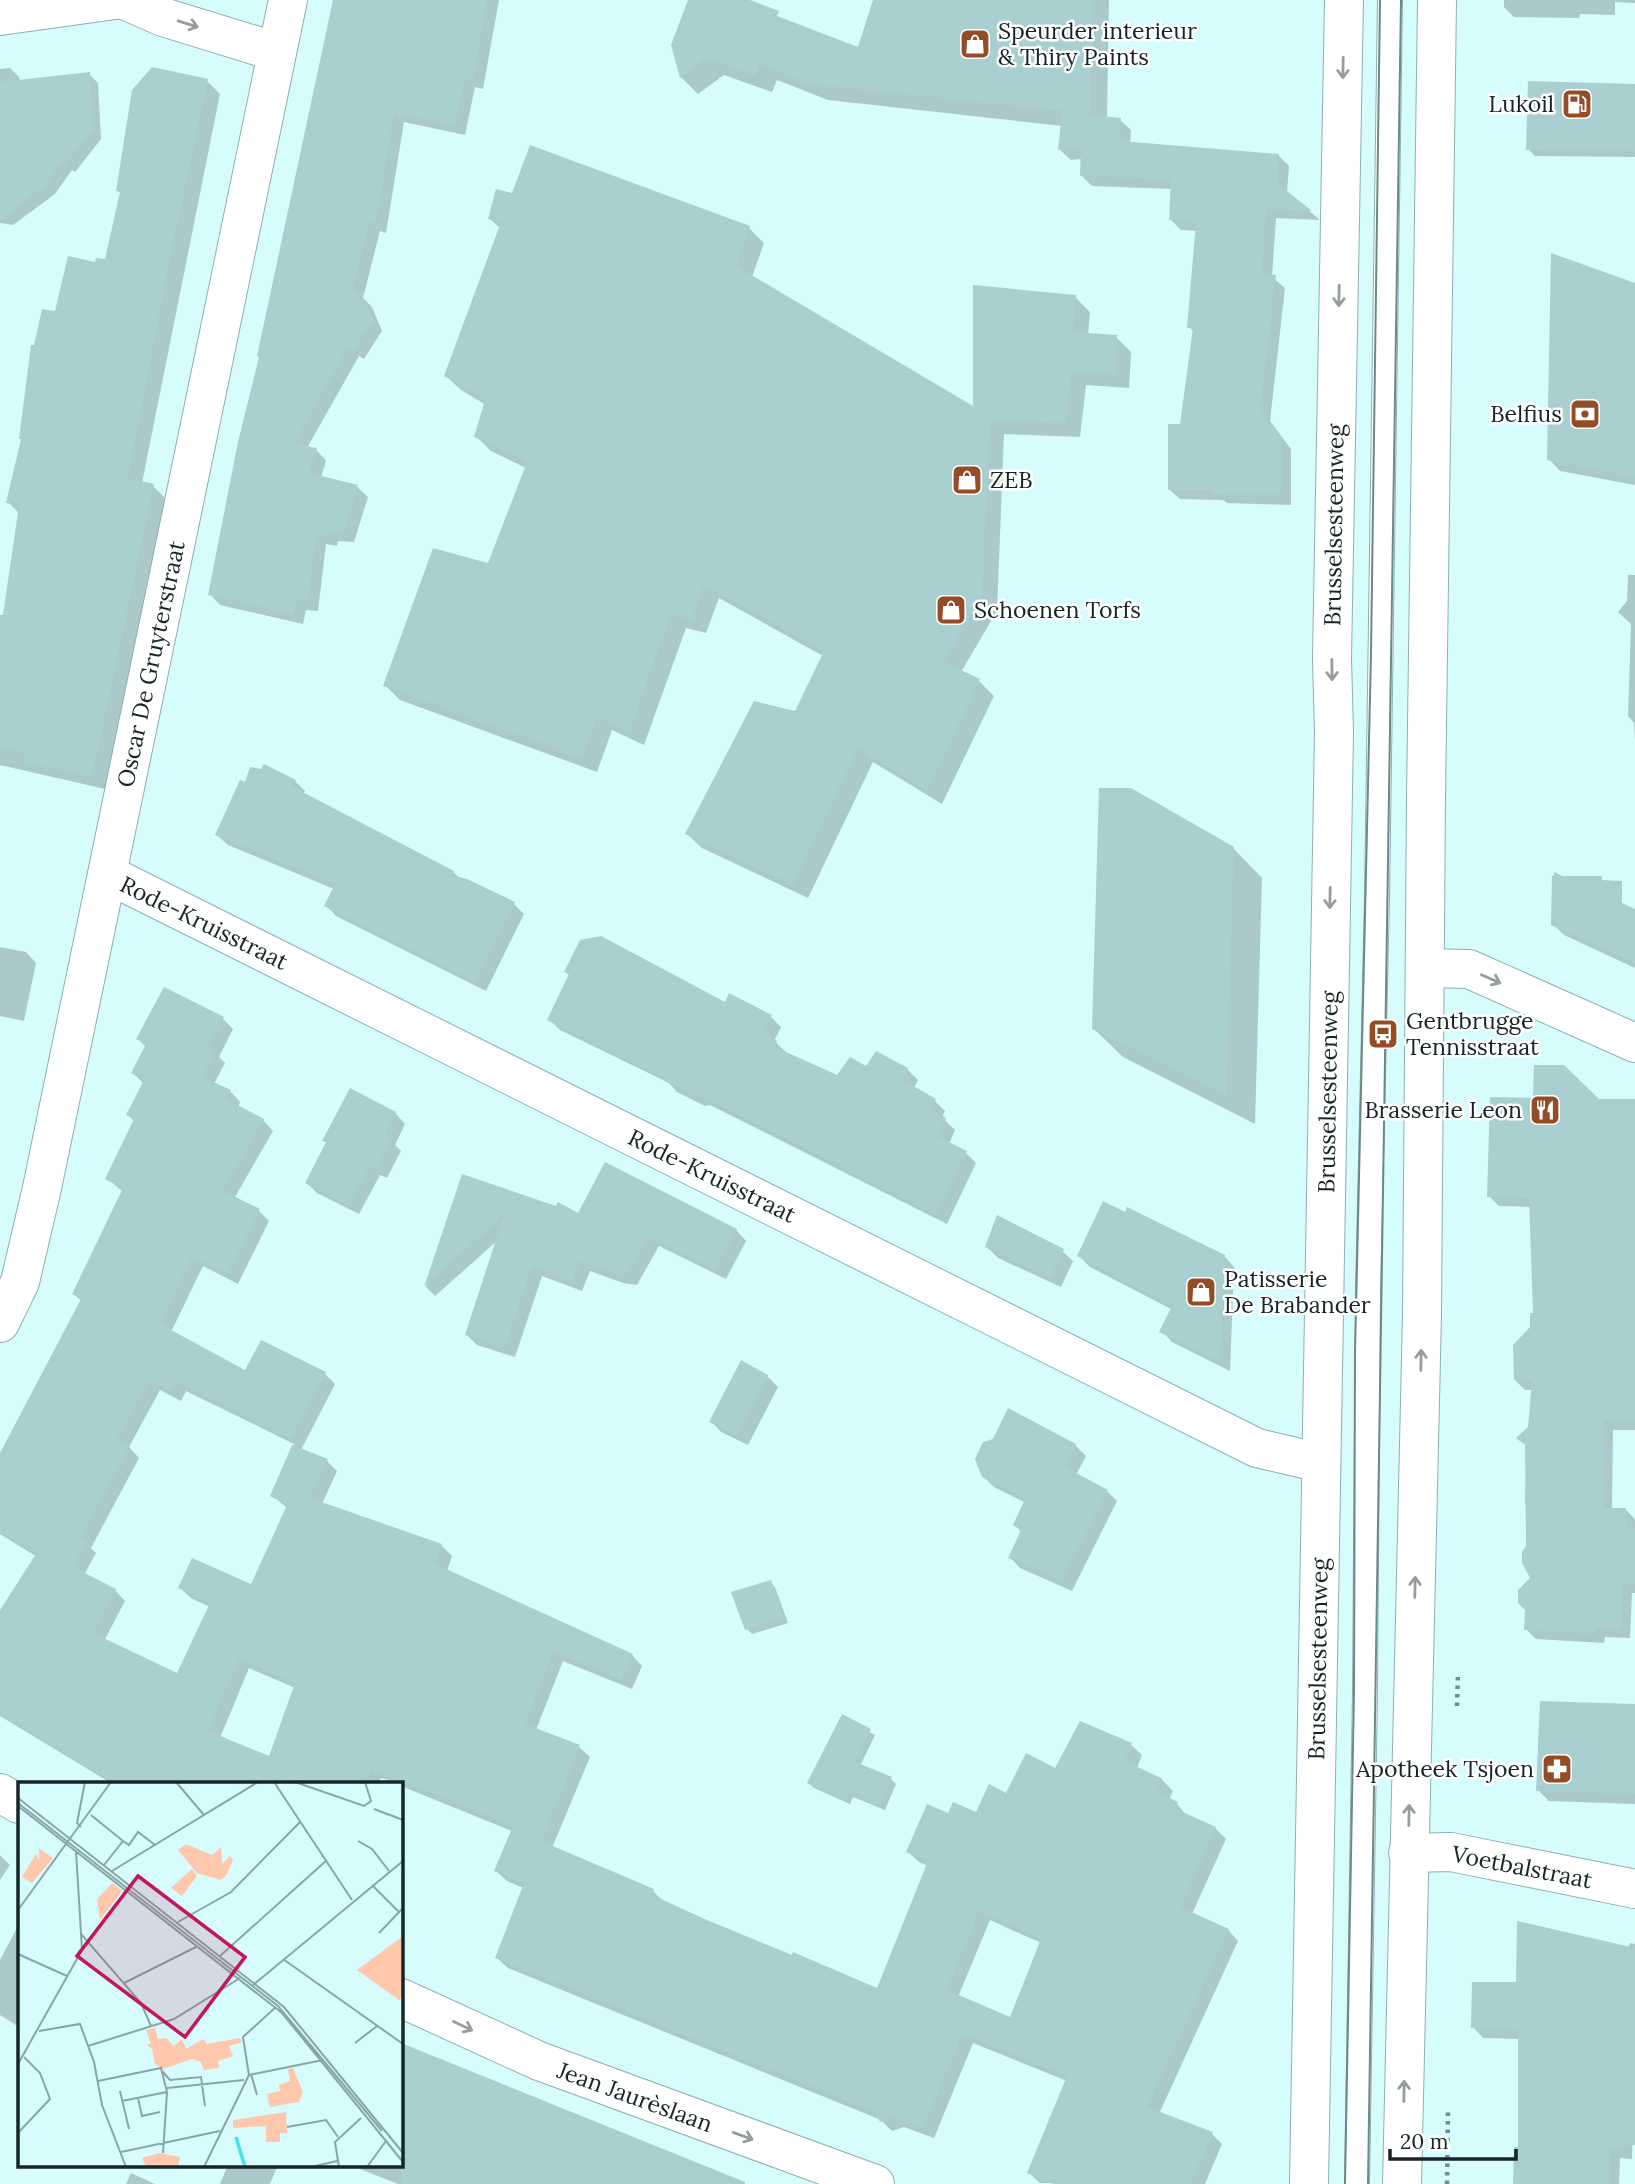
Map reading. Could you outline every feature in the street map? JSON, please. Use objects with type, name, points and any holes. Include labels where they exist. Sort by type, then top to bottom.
[{"type":"main road","points":[[0,16],[116,0]]},
{"type":"main road","points":[[124,0],[163,17],[277,52]]},
{"type":"main road","name":"Oscar De Gruyterstraat","points":[[0,1323],[20,1282],[42,1188],[288,0]]},
{"type":"main road","name":"Brusselsesteenweg","points":[[1310,2184],[1344,0]]},
{"type":"main road","points":[[1402,2184],[1422,1314],[1437,0]]},
{"type":"main road","name":"Rode-Kruisstraat","points":[[107,874],[1257,1448],[1321,1463]]},
{"type":"main road","points":[[1425,968],[1469,968],[1635,1043]]},
{"type":"main road","points":[[0,1793],[18,1803]]},
{"type":"main road","name":"Voetbalstraat","points":[[1408,1853],[1451,1852],[1635,1889]]},
{"type":"main road","name":"Jean Jaurèslaan","points":[[402,1998],[539,2062],[875,2184]]},
{"type":"lane","points":[[1357,2184],[1368,1278],[1377,883],[1390,0]]},
{"type":"building","points":[[333,0],[487,0],[473,80],[465,78],[455,126],[394,113],[376,223],[369,222],[352,289],[362,295],[373,320],[353,350],[348,347],[294,444],[317,448],[309,473],[358,485],[344,533],[328,531],[327,537],[316,534],[308,602],[296,600],[293,614],[208,595]]},
{"type":"building","name":"Speurder interieur & Thiry Paints","points":[[688,0],[750,0],[779,11],[777,16],[858,47],[873,0],[1092,0],[1090,114],[809,84],[760,64],[755,76],[706,58],[680,78],[671,45]]},
{"type":"building","points":[[152,67],[208,79],[128,478],[154,484],[92,777],[24,762],[25,753],[0,747],[0,615],[3,615],[19,505],[6,503],[21,439],[31,345],[34,345],[42,309],[55,311],[68,256],[95,262],[96,258],[105,259],[120,192],[116,191],[132,90]]},
{"type":"building","points":[[90,72],[93,130],[65,164],[62,162],[46,185],[0,220],[0,82]]},
{"type":"building","points":[[1528,81],[1635,84],[1635,151],[1526,150]]},
{"type":"building","points":[[1062,112],[1121,118],[1120,141],[1279,154],[1277,183],[1312,211],[1266,209],[1262,274],[1276,275],[1260,409],[1281,437],[1281,495],[1168,490],[1168,424],[1180,424],[1193,328],[1187,328],[1196,222],[1169,220],[1171,179],[1080,176],[1081,149],[1058,150]]},
{"type":"building","points":[[530,145],[750,226],[736,266],[973,406],[973,285],[1076,295],[1073,332],[1117,335],[1115,374],[1071,371],[1066,423],[990,420],[982,596],[944,662],[980,679],[927,791],[858,748],[793,885],[685,834],[754,701],[795,711],[824,651],[704,585],[692,620],[671,614],[629,732],[597,717],[582,758],[383,686],[433,548],[488,563],[527,462],[474,437],[485,400],[444,376],[501,222],[488,219],[496,189],[512,193]]},
{"type":"building","points":[[1551,253],[1635,283],[1635,477],[1547,460]]},
{"type":"building","points":[[264,764],[296,780],[291,786],[454,871],[452,875],[467,879],[515,902],[475,982],[324,906],[335,884],[215,835],[240,780],[245,782],[250,767],[261,769]]},
{"type":"building","points":[[1099,788],[1131,788],[1234,847],[1226,1096],[1092,1029]]},
{"type":"building","points":[[1552,876],[1602,876],[1602,880],[1622,881],[1622,903],[1635,909],[1635,963],[1551,925]]},
{"type":"building","points":[[601,936],[725,1002],[729,993],[772,1015],[763,1032],[777,1041],[775,1047],[837,1075],[850,1057],[866,1066],[876,1051],[908,1068],[903,1080],[936,1099],[931,1109],[946,1118],[937,1136],[967,1151],[936,1215],[699,1095],[694,1097],[665,1081],[666,1078],[547,1020],[569,974],[564,972],[580,940]]},
{"type":"building","points":[[164,987],[224,1017],[208,1047],[215,1051],[202,1077],[231,1090],[226,1099],[264,1119],[223,1191],[260,1209],[227,1274],[192,1257],[160,1324],[245,1370],[261,1340],[326,1372],[291,1439],[175,1381],[170,1391],[149,1381],[117,1439],[130,1446],[80,1538],[86,1541],[73,1567],[116,1589],[93,1633],[177,1673],[210,1603],[178,1588],[192,1558],[251,1584],[287,1505],[270,1496],[292,1445],[328,1459],[310,1498],[442,1544],[435,1564],[633,1654],[621,1680],[553,1651],[525,1724],[580,1745],[541,1841],[654,1889],[652,1895],[707,1920],[792,1955],[793,1952],[877,1988],[928,1861],[906,1852],[927,1804],[948,1813],[953,1802],[976,1812],[989,1784],[1006,1793],[1026,1753],[1055,1768],[1080,1721],[1132,1743],[1125,1761],[1163,1779],[1157,1792],[1178,1802],[1176,1809],[1216,1827],[1180,1907],[1229,1929],[1147,2107],[1213,2132],[1190,2184],[1053,2184],[1027,2173],[1067,2076],[962,2034],[923,2129],[893,2117],[880,2122],[876,2113],[495,1958],[524,1883],[494,1871],[513,1826],[371,1769],[366,1782],[112,1782],[0,1714],[0,1610],[36,1554],[0,1532],[0,1453],[81,1299],[72,1294],[123,1188],[105,1179],[134,1119],[126,1115],[144,1080],[131,1073],[146,1044],[136,1039]],"holes":[[[239,1658],[295,1683],[269,1756],[208,1731]],[[979,1911],[1041,1939],[1010,2017],[947,1990]]]},
{"type":"building","points":[[1534,1065],[1564,1065],[1599,1099],[1635,1099],[1635,1421],[1604,1420],[1603,1508],[1626,1508],[1626,1529],[1635,1529],[1635,1584],[1622,1583],[1621,1628],[1596,1628],[1595,1634],[1524,1630],[1525,1610],[1518,1603],[1518,1590],[1530,1578],[1522,1563],[1522,1552],[1526,1546],[1525,1445],[1516,1438],[1528,1427],[1532,1380],[1514,1380],[1513,1345],[1530,1327],[1530,1313],[1533,1313],[1529,1198],[1487,1197],[1490,1097],[1533,1098]]},
{"type":"building","points":[[350,1088],[396,1112],[385,1135],[392,1140],[376,1169],[370,1166],[348,1205],[305,1183],[326,1142],[322,1141]]},
{"type":"building","points":[[605,1162],[737,1229],[715,1270],[648,1237],[626,1275],[612,1273],[580,1261],[572,1282],[532,1267],[505,1348],[465,1335],[504,1215],[424,1287],[462,1174],[556,1206],[558,1202],[578,1213]]},
{"type":"building","points":[[1103,1201],[1125,1212],[1127,1207],[1225,1255],[1220,1362],[1159,1332],[1172,1306],[1077,1256]]},
{"type":"building","points":[[997,1215],[1064,1249],[1050,1278],[985,1247]]},
{"type":"building","points":[[741,1360],[768,1375],[737,1436],[709,1422]]},
{"type":"building","points":[[1008,1408],[1076,1444],[1065,1467],[1108,1490],[1061,1581],[1008,1558],[1021,1530],[1013,1525],[1025,1499],[982,1477],[975,1459],[983,1442],[993,1439]]},
{"type":"building","points":[[771,1580],[784,1618],[745,1630],[731,1592]]},
{"type":"building","points":[[1540,1701],[1635,1704],[1635,1794],[1536,1791]]},
{"type":"building","points":[[842,1714],[871,1729],[855,1762],[892,1777],[880,1806],[848,1793],[846,1800],[807,1783]]},
{"type":"building","points":[[1517,1921],[1635,1948],[1635,2145],[1610,2149],[1609,2184],[1513,2184],[1514,2147],[1518,2147],[1518,2030],[1471,2028],[1472,1982],[1516,1982]]},
{"type":"building","points":[[402,2043],[745,2182],[745,2184],[401,2184]]},
{"type":"tram line","points":[[1345,2184],[1354,1691],[1355,1352],[1371,654],[1380,0]]},
{"type":"tram line","points":[[1368,2184],[1401,0]]},
{"type":"place","name":"Speurder interieur & Thiry Paints","points":[[975,44]]},
{"type":"place","name":"Lukoil","points":[[1577,104]]},
{"type":"place","name":"Belfius","points":[[1585,414]]},
{"type":"place","name":"ZEB","points":[[967,480]]},
{"type":"place","name":"Schoenen Torfs","points":[[951,610]]},
{"type":"place","name":"Gentbrugge Tennisstraat","points":[[1383,1034]]},
{"type":"place","name":"Brasserie Leon","points":[[1545,1110]]},
{"type":"place","name":"Patisserie De Brabander","points":[[1201,1292]]},
{"type":"place","name":"Apotheek Tsjoen","points":[[1557,1769]]}]
